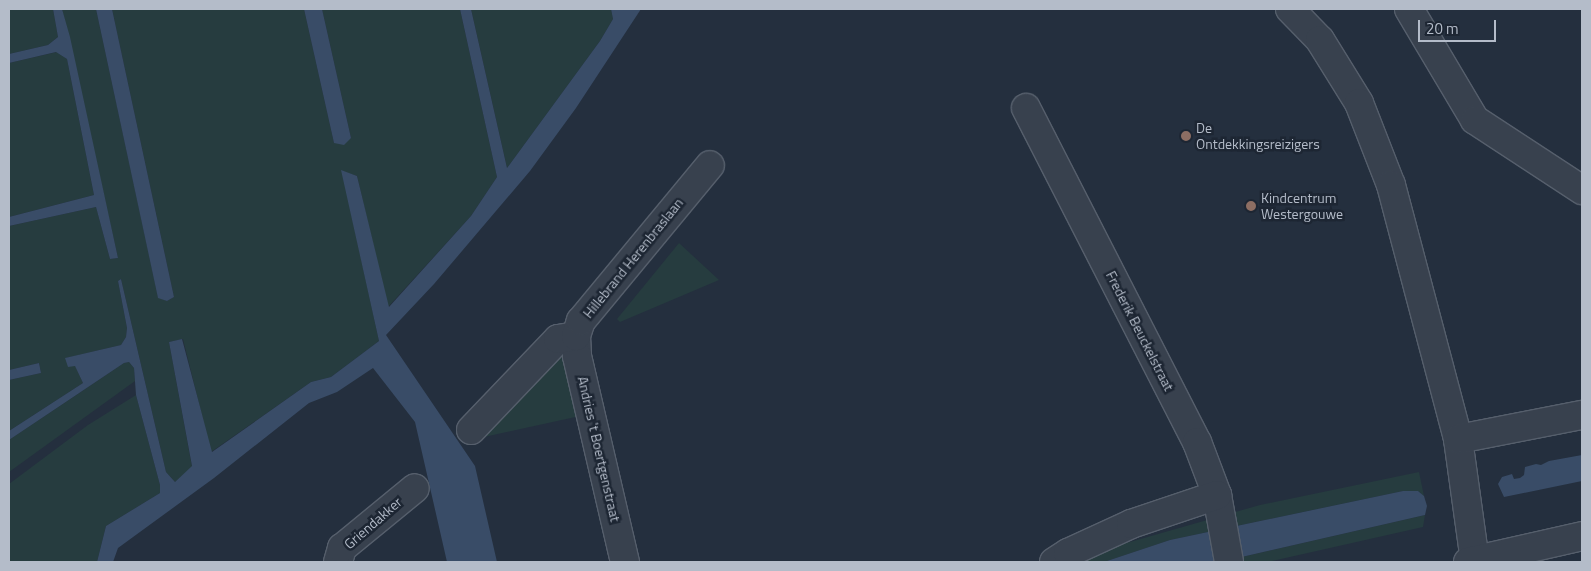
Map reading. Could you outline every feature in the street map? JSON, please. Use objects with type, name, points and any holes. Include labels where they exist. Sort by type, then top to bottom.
[{"type":"street","points":[[1290,9],[1320,40],[1359,104],[1391,185],[1458,439],[1472,562],[1582,536]]},
{"type":"street","points":[[1409,9],[1475,120],[1582,190]]},
{"type":"street","name":"Frederik Beuckelstraat","points":[[1026,108],[1198,442],[1217,495],[1229,562]]},
{"type":"street","name":"Hillebrand Herenbraslaan","points":[[576,336],[581,321],[710,165]]},
{"type":"street","points":[[471,430],[558,339],[576,336]]},
{"type":"street","name":"Andries 't Boertgenstraat","points":[[576,336],[577,356],[624,562]]},
{"type":"street","points":[[1458,439],[1582,415]]},
{"type":"street","name":"Griendakker","points":[[338,562],[342,548],[415,488]]},
{"type":"street","points":[[1054,562],[1068,553],[1131,524],[1217,495]]},
{"type":"green space","points":[[9,9],[53,9],[58,37],[48,45],[9,54]]},
{"type":"green space","points":[[62,9],[96,9],[158,297],[167,301],[174,297],[112,9],[304,9],[334,143],[351,138],[322,9],[460,9],[497,177],[471,216],[388,307],[357,176],[342,171],[379,341],[331,377],[311,382],[211,452],[183,339],[169,342],[192,467],[175,482],[166,472],[121,279],[118,281],[127,328],[126,337],[121,345],[66,358],[75,365],[83,383],[9,431],[9,380],[41,373],[39,363],[9,370],[9,226],[96,207],[110,259],[118,258]]},
{"type":"green space","points":[[471,9],[611,9],[613,19],[600,41],[507,168]]},
{"type":"green space","points":[[57,52],[67,59],[94,195],[9,217],[9,63]]},
{"type":"green space","points":[[679,243],[719,280],[620,322],[617,319]]},
{"type":"green space","points":[[564,352],[580,416],[484,437],[483,435]]},
{"type":"green space","points":[[129,362],[134,368],[135,381],[9,472],[9,440],[124,363]]},
{"type":"green space","points":[[136,395],[160,485],[160,493],[106,526],[97,562],[9,562],[9,484],[88,425]]},
{"type":"green space","points":[[1419,472],[1424,496],[1418,491],[1403,491],[1170,540],[1104,562],[1079,562],[1109,548],[1260,505]]},
{"type":"green space","points":[[1425,515],[1423,527],[1268,562],[1220,562]]},
{"type":"water","points":[[53,9],[62,9],[70,37],[118,258],[110,259],[96,207],[9,226],[9,217],[94,195],[67,59],[56,52],[9,63],[9,54],[48,45],[58,37]]},
{"type":"water","points":[[96,9],[112,9],[174,297],[167,301],[158,298]]},
{"type":"water","points":[[304,9],[322,9],[351,138],[344,145],[334,143]]},
{"type":"water","points":[[460,9],[471,9],[507,168],[600,41],[613,19],[611,9],[641,9],[576,108],[530,171],[434,284],[386,335],[475,466],[497,562],[447,562],[415,422],[373,368],[337,392],[309,403],[214,478],[118,548],[113,562],[97,562],[106,526],[160,493],[160,485],[136,395],[134,368],[129,362],[124,363],[9,440],[9,431],[83,383],[75,366],[68,367],[65,358],[121,345],[126,337],[127,328],[118,281],[121,279],[166,472],[175,482],[192,466],[169,342],[182,339],[212,452],[311,382],[331,377],[379,341],[341,170],[357,176],[389,307],[471,216],[497,177]]},
{"type":"water","points":[[39,363],[41,373],[9,380],[9,370]]},
{"type":"water","points":[[1582,455],[1582,481],[1504,497],[1498,484],[1502,477],[1512,474],[1514,479],[1520,478],[1524,475],[1525,467]]},
{"type":"water","points":[[1403,491],[1418,491],[1424,496],[1427,506],[1425,515],[1220,562],[1104,562],[1170,540]]},
{"type":"place","name":"De Ontdekkingsreizigers","points":[[1186,136]]},
{"type":"place","name":"Kindcentrum Westergouwe","points":[[1251,206]]}]
